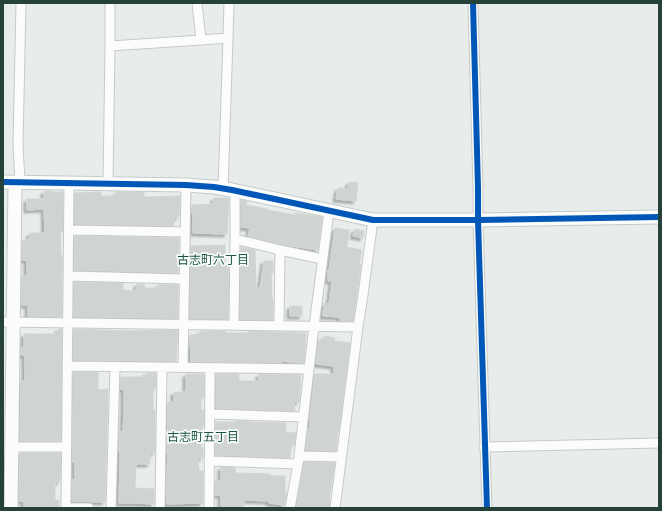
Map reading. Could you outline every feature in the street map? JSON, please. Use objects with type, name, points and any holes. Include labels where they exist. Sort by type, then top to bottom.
[{"type":"street","points":[[11,508],[12,447],[8,417],[8,322],[12,182],[18,144],[21,3]]},
{"type":"street","points":[[108,184],[110,3]]},
{"type":"street","points":[[197,3],[201,40]]},
{"type":"street","points":[[229,3],[229,190],[235,239],[234,325]]},
{"type":"street","points":[[473,3],[486,508]]},
{"type":"street","points":[[110,46],[228,38]]},
{"type":"street","points":[[12,182],[186,185],[229,190],[373,220],[659,217]]},
{"type":"street","points":[[69,183],[66,508],[88,508]]},
{"type":"street","points":[[183,367],[186,185]]},
{"type":"street","points":[[290,508],[298,460],[328,211]]},
{"type":"street","points":[[335,508],[373,220]]},
{"type":"street","points":[[69,230],[185,232]]},
{"type":"street","points":[[235,239],[322,259]]},
{"type":"street","points":[[279,325],[280,250]]},
{"type":"street","points":[[68,276],[184,279]]},
{"type":"street","points":[[8,322],[358,327]]},
{"type":"street","points":[[67,366],[309,369]]},
{"type":"street","points":[[111,508],[115,367]]},
{"type":"street","points":[[160,508],[162,367]]},
{"type":"street","points":[[208,508],[210,368]]},
{"type":"street","points":[[210,414],[303,417]]},
{"type":"street","points":[[484,448],[659,443]]},
{"type":"street","points":[[12,447],[66,447]]},
{"type":"street","points":[[209,461],[298,460],[341,457]]},
{"type":"building","points":[[349,182],[358,183],[356,201],[336,199],[338,188],[348,189]]},
{"type":"building","points":[[44,191],[63,192],[63,231],[60,231],[62,255],[62,317],[28,316],[28,305],[21,305],[22,276],[27,276],[27,260],[22,260],[22,240],[29,240],[30,233],[45,233],[44,209],[27,210],[27,199],[44,199]]},
{"type":"building","points":[[101,192],[101,196],[116,196],[116,192],[144,192],[144,197],[180,196],[179,217],[174,217],[174,226],[75,224],[75,193]]},
{"type":"building","points":[[214,198],[229,198],[227,234],[193,233],[192,205],[213,204]]},
{"type":"building","points":[[241,200],[247,201],[246,205],[267,210],[295,215],[295,213],[322,217],[318,250],[279,244],[248,236],[250,228],[241,227]]},
{"type":"building","points":[[335,228],[349,230],[347,247],[362,250],[359,264],[361,264],[353,321],[340,321],[340,317],[323,316],[324,303],[329,304],[332,281],[328,281],[328,270],[329,271]]},
{"type":"building","points":[[355,229],[364,231],[363,238],[353,236]]},
{"type":"building","points":[[75,236],[179,238],[178,273],[74,270]]},
{"type":"building","points":[[225,245],[225,264],[229,264],[228,319],[190,319],[191,246]]},
{"type":"building","points":[[241,247],[255,250],[256,288],[260,288],[264,261],[273,261],[273,273],[271,273],[273,320],[240,319]]},
{"type":"building","points":[[74,282],[123,283],[123,290],[136,291],[137,284],[145,284],[144,288],[159,288],[159,284],[178,285],[178,318],[74,317]]},
{"type":"building","points":[[290,306],[302,306],[302,316],[290,316]]},
{"type":"building","points":[[58,329],[62,329],[61,441],[20,441],[21,381],[25,381],[25,355],[21,355],[21,347],[24,348],[24,334],[58,334]]},
{"type":"building","points":[[74,329],[130,331],[178,330],[176,361],[73,360]]},
{"type":"building","points":[[200,331],[225,331],[225,333],[249,333],[249,331],[306,333],[304,363],[281,361],[281,363],[191,362],[190,335],[200,334]]},
{"type":"building","points":[[325,336],[335,338],[334,341],[350,343],[336,451],[306,450],[308,429],[310,429],[315,374],[334,374],[334,366],[316,364],[318,340],[324,341]]},
{"type":"building","points":[[73,372],[98,372],[98,390],[108,389],[105,502],[72,501],[72,480],[75,480],[75,462],[72,462]]},
{"type":"building","points":[[146,373],[156,373],[156,388],[153,388],[153,410],[155,410],[155,453],[150,453],[150,464],[136,464],[135,488],[154,489],[154,504],[119,503],[119,432],[123,432],[124,411],[124,389],[120,389],[121,377],[146,377]]},
{"type":"building","points":[[186,374],[204,374],[204,398],[201,398],[201,410],[204,410],[204,426],[202,426],[201,448],[203,448],[203,458],[198,458],[199,471],[203,471],[203,503],[167,504],[168,402],[174,402],[174,392],[186,392]]},
{"type":"building","points":[[216,374],[239,374],[239,381],[259,381],[259,374],[301,375],[299,402],[294,402],[295,411],[216,408]]},
{"type":"building","points":[[235,421],[286,423],[286,432],[296,433],[294,445],[291,445],[290,458],[215,455],[216,422]]},
{"type":"building","points":[[20,453],[61,453],[60,482],[55,482],[55,500],[59,500],[59,508],[24,508],[24,501],[19,501]]},
{"type":"building","points":[[304,462],[335,463],[329,508],[298,508],[298,506],[296,506]]},
{"type":"building","points":[[221,467],[235,468],[236,473],[285,476],[285,493],[287,493],[284,505],[269,503],[269,501],[244,500],[244,506],[221,506],[221,495],[215,495],[215,481],[221,481]]},
{"type":"cycle path","points":[[473,3],[487,508]]},
{"type":"cycle path","points":[[3,182],[186,185],[214,187],[373,220],[659,217]]},
{"type":"district","name":"古志町六丁目","points":[[213,260]]},
{"type":"district","name":"古志町五丁目","points":[[203,437]]}]
